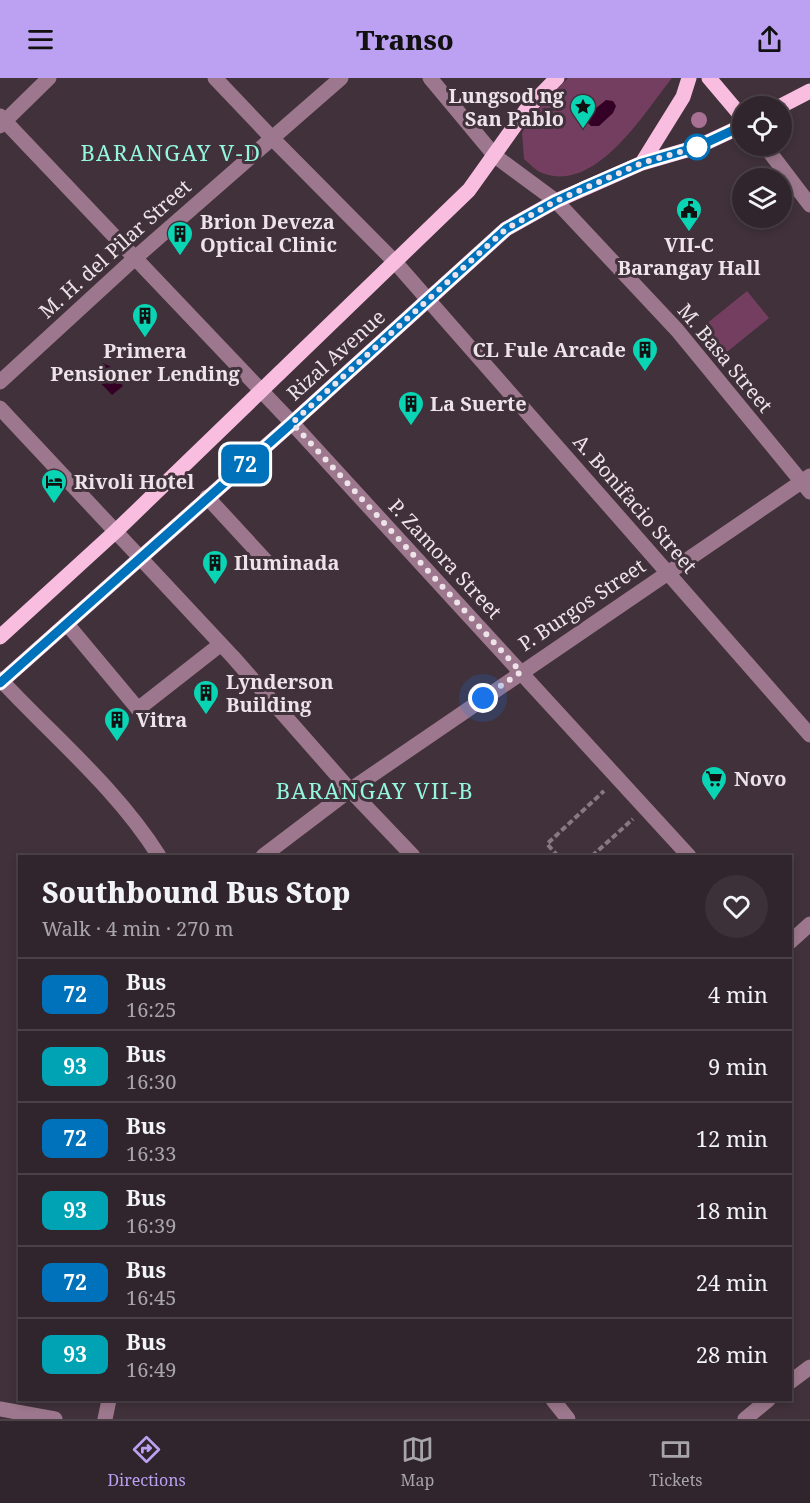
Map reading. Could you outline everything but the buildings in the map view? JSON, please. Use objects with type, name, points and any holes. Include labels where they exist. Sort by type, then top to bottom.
[{"type":"main road","name":"Rizal Avenue","points":[[0,637],[116,531],[469,190],[526,110],[558,78]]},
{"type":"main road","points":[[642,163],[683,97],[689,78]]},
{"type":"main road","points":[[709,78],[732,105]]},
{"type":"main road","points":[[792,100],[810,91]]},
{"type":"main road","name":"Rizal Avenue","points":[[1,681],[292,423],[506,229],[556,201],[642,163],[697,147],[732,131]]},
{"type":"street","points":[[2,121],[49,78]]},
{"type":"street","name":"A. Bonifacio Street","points":[[215,78],[395,262],[810,735]]},
{"type":"street","name":"M. H. del Pilar Street","points":[[0,382],[134,259],[341,78]]},
{"type":"street","name":"M. Basa Street","points":[[430,78],[495,156],[556,201],[677,330],[807,483]]},
{"type":"street","name":"P. Zamora Street","points":[[2,121],[292,423],[688,855]]},
{"type":"street","points":[[773,156],[810,205]]},
{"type":"street","points":[[0,408],[221,644],[350,790],[412,855]]},
{"type":"street","name":"P. Burgos Street","points":[[264,855],[350,790],[521,672],[667,573],[807,483]]},
{"type":"street","points":[[207,497],[266,561]]},
{"type":"street","points":[[67,624],[138,709],[221,644]]},
{"type":"street","points":[[1,681],[91,771],[140,827],[158,855]]},
{"type":"street","points":[[792,940],[810,924]]},
{"type":"street","points":[[792,1380],[810,1367]]},
{"type":"street","points":[[105,1419],[109,1401]]},
{"type":"street","points":[[554,1401],[566,1418]]},
{"type":"street","points":[[745,1419],[767,1401]]},
{"type":"street","points":[[0,1409],[55,1419]]},
{"type":"path","points":[[557,855],[547,844],[617,779]]},
{"type":"path","points":[[593,855],[645,808]]},
{"type":"shaded area","points":[[568,78],[672,78],[633,129],[599,161],[581,172],[562,176],[542,173],[524,159],[522,133],[531,117]]},
{"type":"shaded area","points":[[606,100],[613,101],[616,106],[613,113],[599,126],[591,126],[587,122],[590,113]]},
{"type":"shaded area","points":[[747,291],[769,318],[717,360],[695,333]]},
{"type":"shaded area","points":[[103,363],[111,367],[123,386],[112,395],[92,374]]},
{"type":"bus line","name":"72","points":[[0,683],[506,229],[582,189],[642,163],[697,147],[732,131]]},
{"type":"place","name":"Lungsod ng San Pablo","points":[[583,130]]},
{"type":"place","name":"VII-C Barangay Hall","points":[[689,233]]},
{"type":"place","name":"Brion Deveza Optical Clinic","points":[[180,257]]},
{"type":"place","name":"Primera Pensioner Lending","points":[[145,339]]},
{"type":"place","name":"CL Fule Arcade","points":[[645,373]]},
{"type":"place","name":"La Suerte","points":[[411,427]]},
{"type":"place","name":"Rivoli Hotel","points":[[54,505]]},
{"type":"place","name":"Iluminada","points":[[215,586]]},
{"type":"place","name":"Lynderson Building","points":[[206,716]]},
{"type":"place","name":"Vitra","points":[[117,743]]},
{"type":"place","name":"Novo","points":[[714,802]]},
{"type":"district","name":"BARANGAY V-D","points":[[171,153]]},
{"type":"district","name":"BARANGAY VII-B","points":[[375,791]]},
{"type":"route","points":[[483,698],[521,672],[292,423],[506,229],[556,201],[642,163],[697,147]]}]
